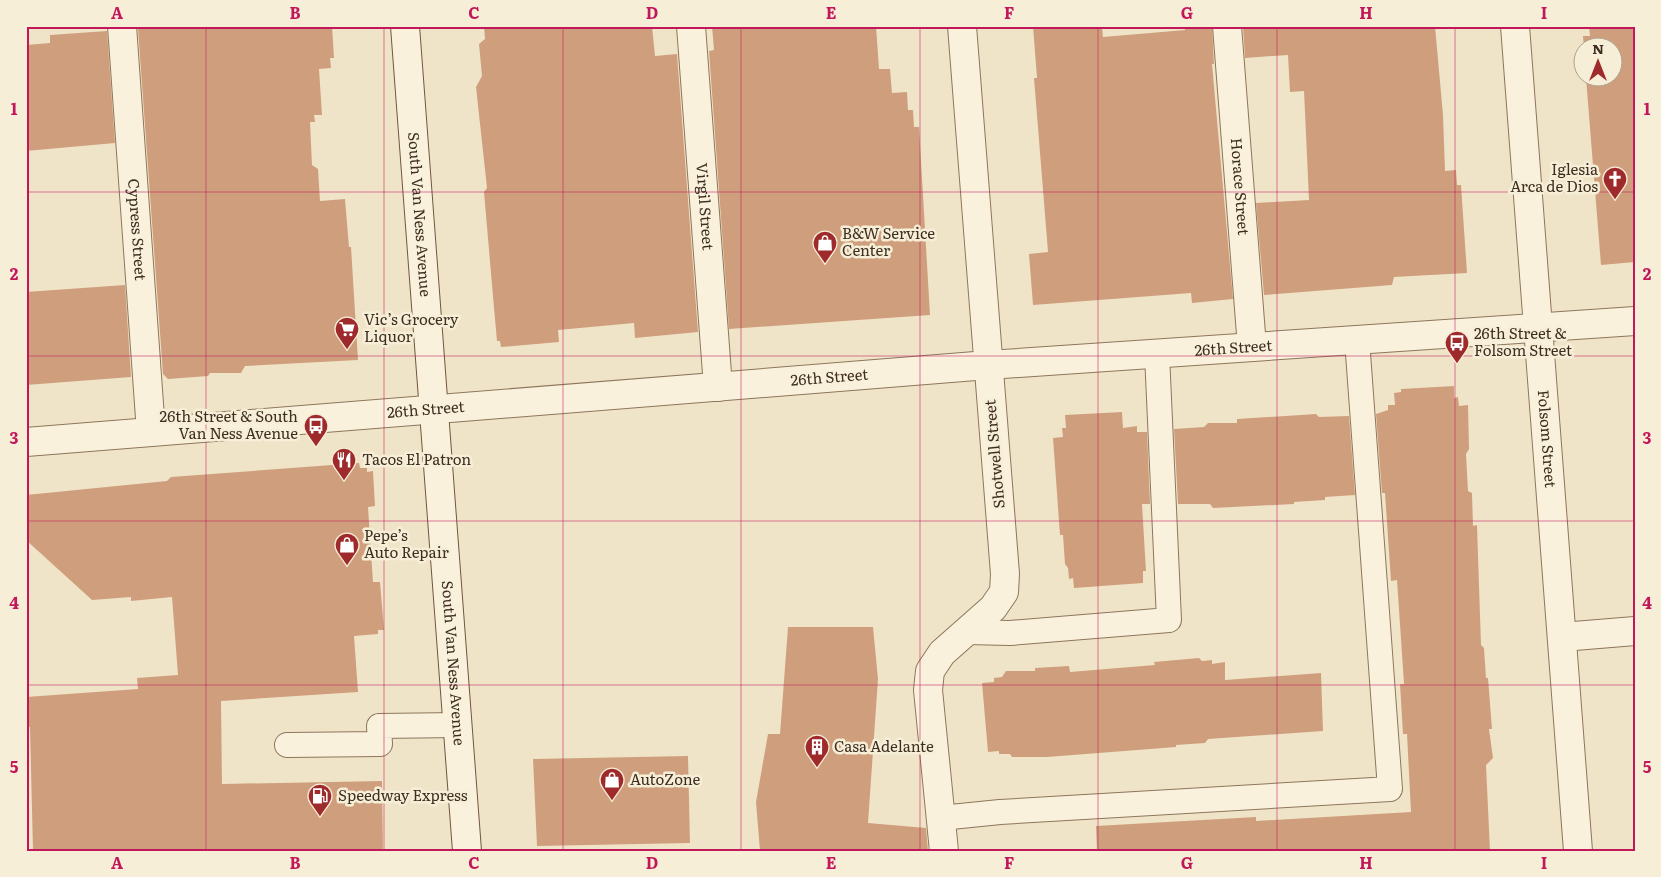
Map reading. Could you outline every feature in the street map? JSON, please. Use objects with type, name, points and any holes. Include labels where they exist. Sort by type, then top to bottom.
[{"type":"street","name":"Cypress Street","points":[[122,26],[151,432]]},
{"type":"street","name":"South Van Ness Avenue","points":[[406,26],[468,851]]},
{"type":"street","name":"Virgil Street","points":[[691,26],[718,387]]},
{"type":"street","name":"Shotwell Street","points":[[944,851],[928,690],[930,671],[942,653],[993,608],[1004,592],[1005,574],[962,26]]},
{"type":"street","name":"Horace Street","points":[[1227,26],[1252,347]]},
{"type":"street","name":"Folsom Street","points":[[1515,26],[1578,851]]},
{"type":"street","name":"26th Street","points":[[26,442],[988,365],[1635,321]]},
{"type":"street","points":[[1562,637],[1635,631]]},
{"type":"lane","points":[[942,818],[1000,812],[1390,789],[1357,340]]},
{"type":"lane","points":[[966,632],[1010,633],[1169,620],[1157,354]]},
{"type":"lane","points":[[287,745],[380,744],[379,726],[458,725]]},
{"type":"building","points":[[196,26],[332,26],[334,58],[330,58],[331,68],[319,69],[322,115],[314,115],[315,122],[310,122],[312,165],[318,169],[320,201],[345,199],[349,247],[351,247],[358,360],[245,366],[241,373],[210,373],[208,376],[168,379],[163,374],[138,29]]},
{"type":"building","points":[[484,26],[652,26],[655,56],[677,54],[698,332],[635,338],[634,323],[558,330],[559,342],[501,347],[500,341],[497,341],[484,192],[487,188],[476,87],[482,76],[479,44],[485,39]]},
{"type":"building","points":[[712,26],[876,26],[879,69],[890,69],[892,93],[907,92],[908,110],[913,110],[914,127],[919,127],[930,315],[729,329],[709,51],[714,50]]},
{"type":"building","points":[[1033,26],[1102,26],[1103,37],[1185,30],[1185,26],[1212,26],[1214,64],[1212,64],[1233,299],[1192,303],[1191,293],[1033,305],[1029,254],[1048,252],[1034,78],[1037,78]]},
{"type":"building","points":[[1243,26],[1435,26],[1443,115],[1445,171],[1456,170],[1457,185],[1461,185],[1467,273],[1394,277],[1392,285],[1264,295],[1256,203],[1309,200],[1304,91],[1290,92],[1288,55],[1245,58]]},
{"type":"building","points":[[1589,26],[1635,26],[1635,262],[1601,265],[1587,88],[1624,88],[1624,38],[1583,38],[1583,36],[1590,36]]},
{"type":"building","points":[[107,31],[115,143],[26,151],[26,45],[50,43],[50,35]]},
{"type":"building","points":[[125,285],[131,377],[26,385],[26,292]]},
{"type":"building","points":[[1454,386],[1454,398],[1458,397],[1459,406],[1468,405],[1469,449],[1466,454],[1468,491],[1472,493],[1473,526],[1477,525],[1481,645],[1484,648],[1486,678],[1488,678],[1492,729],[1489,729],[1493,758],[1486,765],[1490,851],[1097,851],[1096,826],[1256,817],[1256,821],[1411,812],[1407,734],[1403,734],[1400,684],[1404,684],[1397,580],[1391,581],[1385,493],[1382,493],[1376,414],[1388,410],[1388,405],[1395,405],[1394,393],[1401,392],[1401,389]]},
{"type":"building","points":[[1122,412],[1123,428],[1137,426],[1137,432],[1147,432],[1150,504],[1142,504],[1146,571],[1143,571],[1143,583],[1074,588],[1073,578],[1069,579],[1068,568],[1065,564],[1063,535],[1060,535],[1053,438],[1063,437],[1062,428],[1066,428],[1065,415]]},
{"type":"building","points":[[1316,414],[1319,417],[1349,416],[1355,495],[1325,497],[1325,500],[1294,502],[1294,504],[1213,508],[1210,504],[1178,504],[1174,429],[1204,427],[1208,423],[1237,423],[1237,419]]},
{"type":"building","points":[[359,463],[360,468],[367,468],[367,472],[373,471],[375,506],[368,507],[373,582],[380,582],[384,630],[378,630],[378,634],[354,636],[358,692],[221,701],[222,784],[382,781],[383,851],[33,851],[30,727],[26,727],[26,697],[138,689],[137,678],[178,675],[172,597],[131,601],[131,597],[92,600],[26,540],[26,495],[167,481],[171,477]]},
{"type":"building","name":"Casa Adelante","points":[[788,627],[873,627],[878,679],[868,823],[926,828],[928,851],[760,851],[756,802],[768,734],[780,734]]},
{"type":"building","points":[[1199,658],[1202,661],[1212,660],[1212,664],[1225,662],[1225,680],[1321,673],[1323,731],[1208,739],[1205,743],[1176,745],[1176,747],[1047,757],[1012,757],[1010,754],[999,754],[999,751],[988,752],[982,683],[994,682],[994,678],[1002,677],[1006,671],[1035,671],[1035,668],[1069,666],[1070,672],[1155,665],[1154,662]]},
{"type":"building","name":"AutoZone","points":[[688,756],[690,843],[537,846],[533,759]]},
{"type":"place","name":"Iglesia Arca de Dios","points":[[1615,200]]},
{"type":"place","name":"B&W Service Center","points":[[825,264]]},
{"type":"place","name":"Vic’s Grocery Liquor","points":[[347,350]]},
{"type":"place","name":"26th Street & Folsom Street","points":[[1457,364]]},
{"type":"place","name":"26th Street & South Van Ness Avenue","points":[[316,447]]},
{"type":"place","name":"Tacos El Patron","points":[[344,481]]},
{"type":"place","name":"Pepe’s Auto Repair","points":[[347,566]]},
{"type":"place","name":"Casa Adelante","points":[[817,768]]},
{"type":"place","name":"AutoZone","points":[[612,801]]},
{"type":"place","name":"Speedway Express","points":[[320,817]]}]
